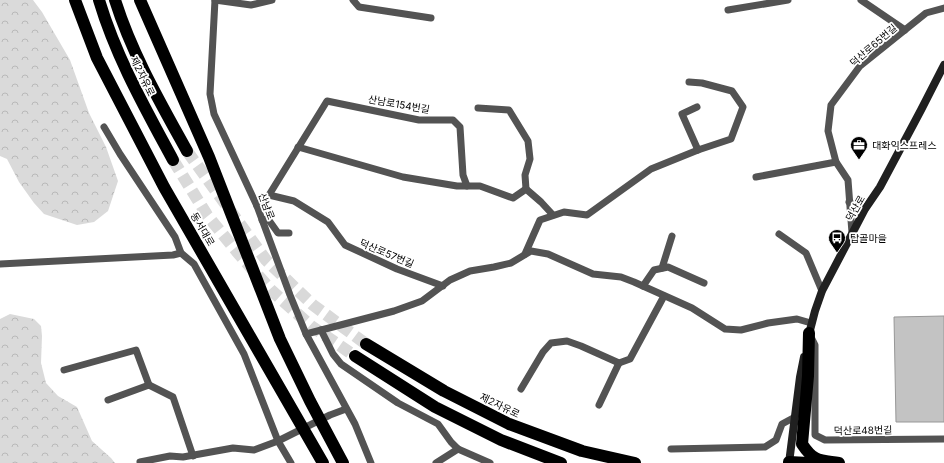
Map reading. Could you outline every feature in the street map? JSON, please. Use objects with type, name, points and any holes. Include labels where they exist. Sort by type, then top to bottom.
[{"type":"highway","name":"동서대로","points":[[75,0],[97,58],[164,187],[316,450],[322,463]]},
{"type":"highway","name":"제2자유로","points":[[98,0],[108,29],[133,86],[173,160]]},
{"type":"highway","name":"제2자유로","points":[[115,0],[122,22],[147,78],[187,151]]},
{"type":"highway","points":[[140,0],[209,157],[280,339],[310,401],[343,463]]},
{"type":"highway","points":[[810,328],[808,376],[802,444],[811,456],[816,459],[839,463]]},
{"type":"highway","name":"제2자유로","points":[[366,344],[444,390],[509,424],[582,451],[635,463]]},
{"type":"highway","points":[[356,356],[435,407],[502,440],[561,463]]},
{"type":"highway","points":[[326,431],[352,463]]},
{"type":"highway","points":[[789,463],[808,463]]},
{"type":"street","name":"산남로","points":[[272,0],[251,5],[215,0],[210,94],[214,114],[257,206],[306,334],[355,424],[371,463]]},
{"type":"street","points":[[353,0],[359,7],[431,18]]},
{"type":"street","points":[[728,10],[788,0]]},
{"type":"street","name":"덕산로65번길","points":[[861,0],[906,30]]},
{"type":"street","name":"덕산로65번길","points":[[852,233],[848,180],[836,162],[828,131],[831,105],[860,66],[926,13],[944,8]]},
{"type":"street","name":"덕산로","points":[[789,463],[800,377],[810,328],[822,291],[865,209],[880,186],[922,110],[944,65]]},
{"type":"street","points":[[526,254],[540,220],[564,212],[587,215],[651,168],[731,139],[743,107],[732,91],[702,83],[689,82]]},
{"type":"street","name":"산남로154번길","points":[[257,206],[269,195],[326,101],[419,120],[453,120],[460,127],[463,175],[467,186]]},
{"type":"street","points":[[697,107],[682,114],[698,150]]},
{"type":"street","points":[[478,108],[509,110],[528,141],[530,159],[525,175],[526,189],[553,215]]},
{"type":"street","points":[[104,127],[120,154],[171,230],[181,253],[194,264],[244,354],[278,441],[291,463]]},
{"type":"street","points":[[298,147],[403,177],[457,186],[480,186],[513,198],[526,189]]},
{"type":"street","points":[[756,177],[836,162]]},
{"type":"street","name":"덕산로57번길","points":[[269,195],[294,201],[328,222],[345,245],[397,269],[442,286]]},
{"type":"street","points":[[849,202],[865,209]]},
{"type":"street","points":[[262,220],[268,219],[278,233],[289,233]]},
{"type":"street","points":[[779,234],[806,252],[822,291]]},
{"type":"street","points":[[662,268],[672,236]]},
{"type":"street","points":[[306,334],[360,321],[422,301],[450,280],[470,271],[494,268],[511,263],[531,251],[548,254],[593,274],[621,277],[692,308],[725,329],[741,330],[768,323],[797,319],[810,328]]},
{"type":"street","points":[[0,264],[173,255],[181,253]]},
{"type":"street","points":[[643,286],[654,270],[662,268],[668,268],[704,283]]},
{"type":"street","points":[[521,389],[543,352],[551,343],[567,341],[619,363],[630,359],[664,296]]},
{"type":"street","name":"덕산로48번길","points":[[810,328],[815,345],[815,435],[825,440],[944,439]]},
{"type":"street","points":[[321,330],[333,354],[341,364],[398,403],[438,424],[458,449],[490,463]]},
{"type":"street","points":[[64,370],[136,350],[149,385],[173,397],[193,456]]},
{"type":"street","points":[[599,405],[619,363]]},
{"type":"street","points":[[108,400],[149,385]]},
{"type":"street","points":[[140,462],[170,456],[193,456],[233,448],[254,450],[278,441],[330,415],[346,409]]},
{"type":"street","points":[[671,449],[765,447],[776,440],[782,424],[795,417]]},
{"type":"street","points":[[436,463],[458,449]]},
{"type":"green space","points":[[0,0],[33,0],[42,12],[70,60],[89,113],[106,147],[118,181],[108,211],[94,222],[77,225],[44,214],[19,182],[7,159],[0,156]]},
{"type":"green space","points":[[10,314],[34,319],[41,326],[41,363],[46,383],[58,396],[77,407],[92,441],[115,463],[0,463],[0,319]]},
{"type":"building","points":[[944,316],[944,422],[896,422],[894,317]]},
{"type":"tunnel","points":[[187,151],[266,260],[313,305],[366,344]]},
{"type":"tunnel","points":[[173,160],[207,215],[271,290],[311,326],[355,356]]},
{"type":"place","name":"대화익스프레스","points":[[859,160]]},
{"type":"place","name":"탑골마을","points":[[837,253]]}]
